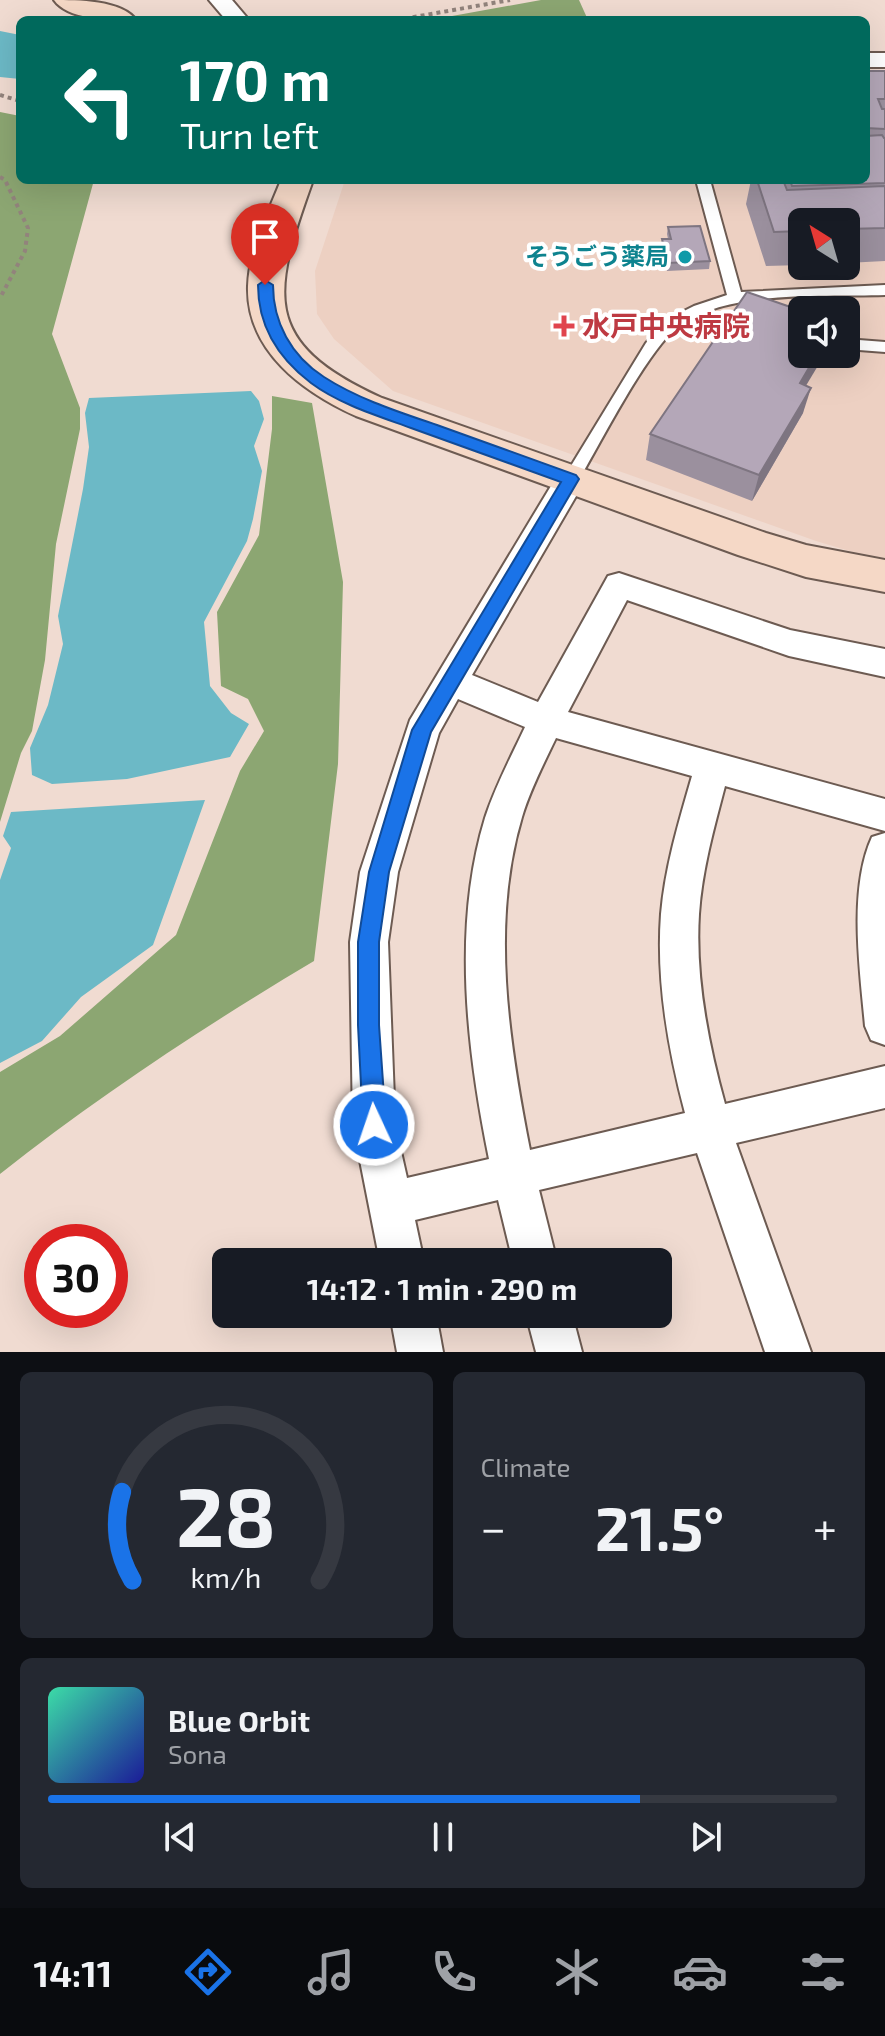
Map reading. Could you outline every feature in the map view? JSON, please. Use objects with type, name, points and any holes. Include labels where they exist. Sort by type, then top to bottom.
[{"type":"street","points":[[68,0],[111,16]]},
{"type":"street","points":[[220,0],[234,16]]},
{"type":"street","points":[[296,184],[269,260],[265,305],[270,324],[298,363],[316,380],[342,395],[806,561],[885,576]]},
{"type":"street","points":[[399,1248],[374,1125],[369,942],[379,872],[422,730],[571,479]]},
{"type":"street","points":[[531,1248],[512,1173],[495,1062],[488,938],[502,823],[544,720],[619,585],[789,643],[885,663]]},
{"type":"street","points":[[450,681],[544,720],[885,815]]},
{"type":"street","points":[[712,767],[688,855],[680,917],[682,1011],[711,1128],[788,1352]]},
{"type":"street","points":[[885,849],[876,923],[885,1026]]},
{"type":"street","points":[[391,1204],[885,1087]]},
{"type":"street","points":[[416,1328],[420,1352]]},
{"type":"street","points":[[553,1328],[559,1352]]},
{"type":"lane","points":[[704,184],[735,297]]},
{"type":"lane","points":[[571,479],[651,346],[675,321],[735,297],[885,290]]},
{"type":"lane","points":[[860,345],[885,347]]},
{"type":"path","points":[[420,16],[510,0]]},
{"type":"path","points":[[0,177],[28,228],[25,251],[0,298]]},
{"type":"shaded area","name":"水戸中央病院","points":[[885,72],[885,558],[816,541],[393,391],[334,339],[317,314],[315,271],[344,184],[870,184],[870,157]]},
{"type":"green space","points":[[541,0],[579,0],[586,16],[452,16]]},
{"type":"green space","points":[[0,112],[16,115],[16,184],[93,184],[52,334],[80,408],[80,429],[56,544],[45,660],[32,731],[21,753],[0,822]]},
{"type":"green space","points":[[272,396],[312,403],[343,582],[338,764],[314,961],[154,1062],[0,1174],[0,1072],[60,1036],[176,935],[240,771],[264,731],[248,699],[221,686],[217,612],[259,535],[272,429]]},
{"type":"water","points":[[0,31],[16,34],[16,79],[0,77]]},
{"type":"water","points":[[251,391],[259,401],[264,419],[254,446],[262,471],[253,519],[247,541],[204,622],[210,686],[231,713],[249,724],[230,757],[127,779],[52,784],[32,775],[30,748],[48,705],[63,644],[58,616],[89,447],[85,413],[89,398]]},
{"type":"water","points":[[205,800],[153,945],[81,997],[42,1041],[0,1063],[0,880],[11,848],[3,836],[11,812]]},
{"type":"building","points":[[870,71],[885,71],[885,99],[878,99],[882,109],[885,109],[885,129],[870,128]]},
{"type":"building","points":[[882,135],[885,138],[885,183],[870,183],[870,136]]},
{"type":"building","points":[[758,184],[785,184],[787,190],[885,186],[885,228],[860,229],[860,208],[788,208],[788,232],[774,232]]},
{"type":"building","points":[[791,184],[854,184],[792,186]]},
{"type":"building","name":"そうごう薬局","points":[[700,226],[710,261],[668,263],[662,239],[671,239],[668,227]]},
{"type":"building","points":[[747,292],[788,306],[788,368],[809,368],[800,383],[811,388],[759,475],[650,434]]},
{"type":"place","name":"そうごう薬局","points":[[685,257]]},
{"type":"place","name":"水戸中央病院","points":[[564,326]]},
{"type":"route","points":[[265,285],[265,305],[270,324],[283,345],[316,380],[369,407],[571,479],[422,730],[379,872],[369,942],[374,1125]]}]
